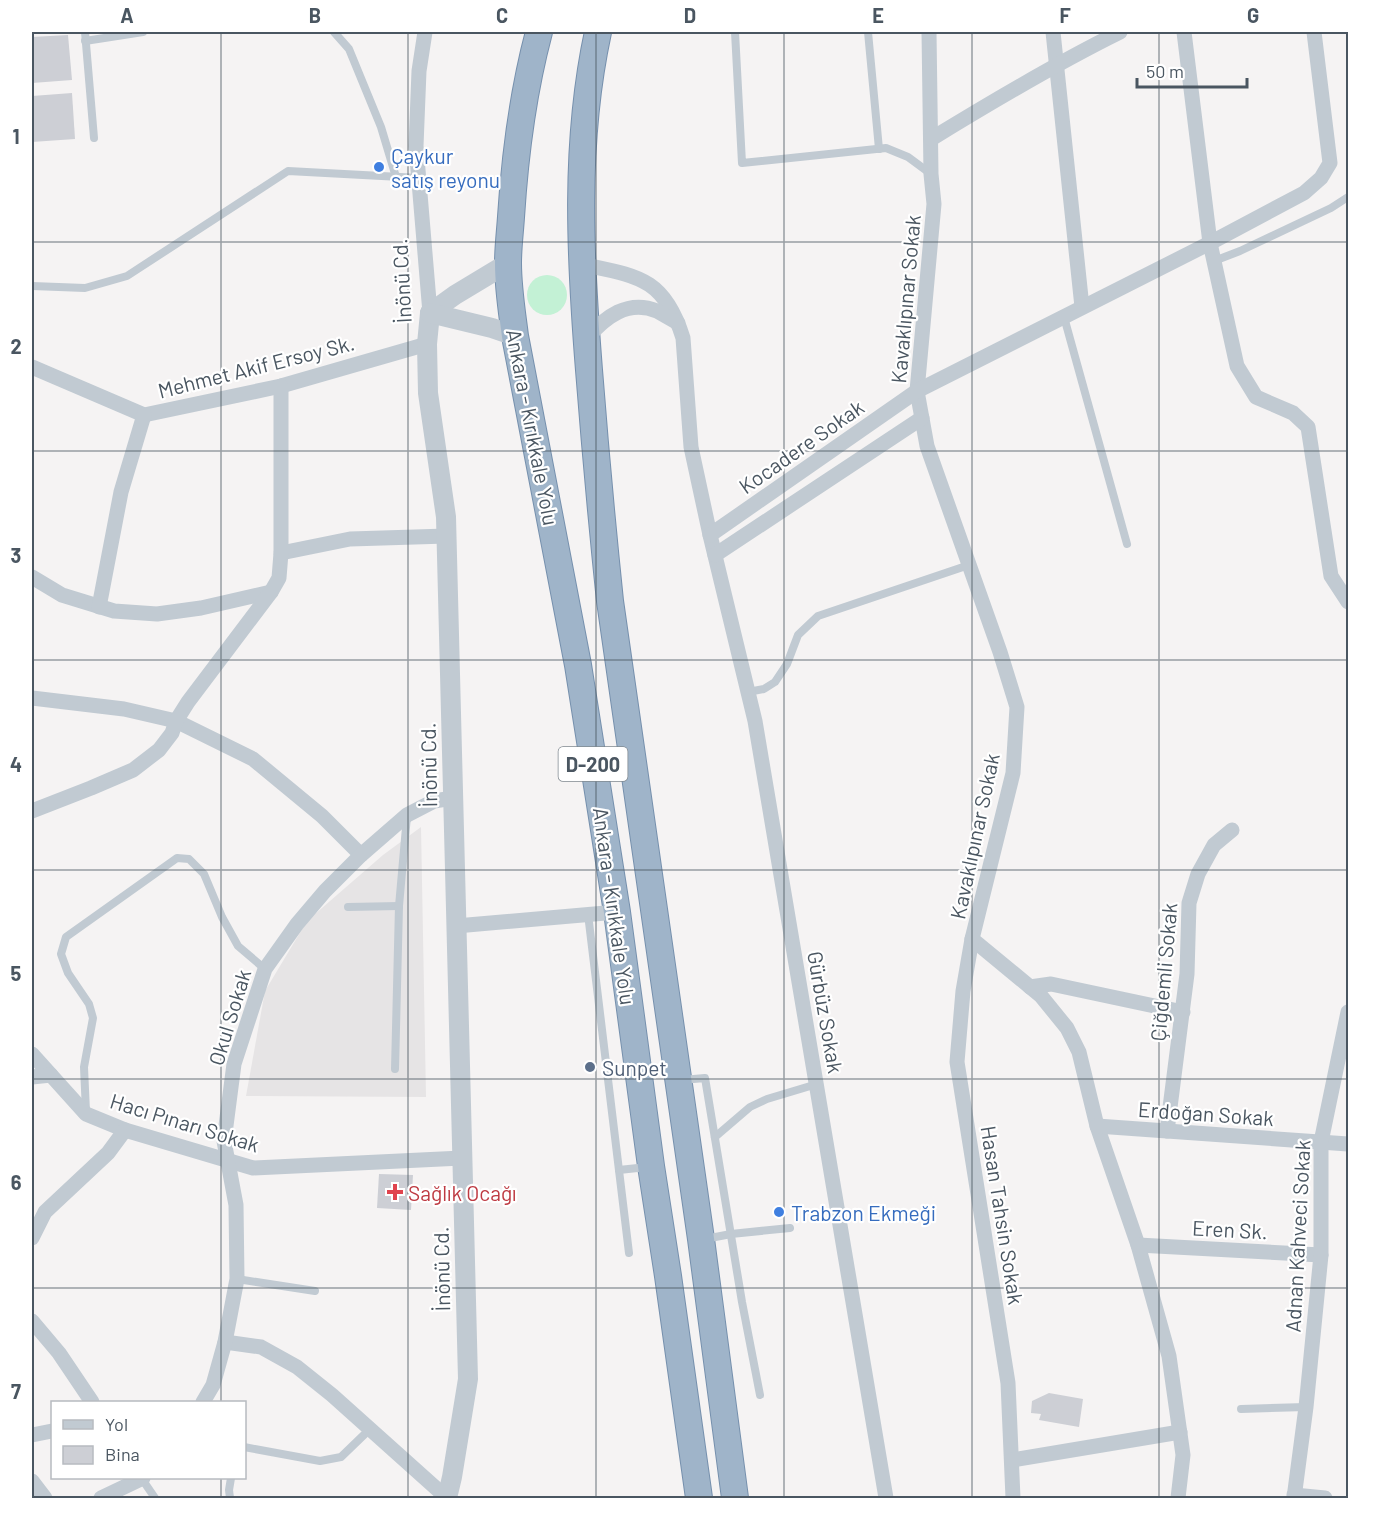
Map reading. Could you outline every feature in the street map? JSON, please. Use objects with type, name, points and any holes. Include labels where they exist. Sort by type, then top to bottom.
[{"type":"highway","name":"Ankara - Kırıkkale Yolu","points":[[539,32],[529,68],[518,133],[508,263],[510,298],[515,336],[575,653],[617,912],[699,1498]]},
{"type":"highway","name":"Ankara - Kırıkkale Yolu","points":[[598,32],[583,135],[581,184],[582,264],[600,503],[610,601],[701,1239],[735,1498]]},
{"type":"street","name":"İnönü Cd.","points":[[425,32],[419,71],[416,146],[430,313],[427,344],[428,393],[447,536],[468,1379],[447,1498]]},
{"type":"street","name":"Kavaklıpınar Sokak","points":[[929,32],[931,174],[934,204],[917,391],[927,446],[1000,652],[1017,707],[1013,773],[972,939],[1041,996],[1067,1028],[1079,1052],[1097,1126],[1138,1245],[1169,1356],[1183,1455],[1178,1498]]},
{"type":"street","points":[[1053,32],[1082,307]]},
{"type":"street","points":[[931,139],[1010,90],[1120,32]]},
{"type":"street","points":[[1184,32],[1210,243],[1237,366],[1256,397],[1293,413],[1308,427],[1331,576],[1348,602]]},
{"type":"street","name":"Kocadere Sokak","points":[[710,535],[917,391],[1304,193],[1322,178],[1330,162],[1314,32]]},
{"type":"street","points":[[430,313],[508,263]]},
{"type":"street","name":"Gürbüz Sokak","points":[[582,264],[643,280],[668,302],[683,338],[691,447],[755,722],[886,1498]]},
{"type":"street","points":[[587,338],[606,318],[627,309],[641,307],[655,310],[678,323]]},
{"type":"street","points":[[430,313],[515,336]]},
{"type":"street","name":"Mehmet Akif Ersoy Sk.","points":[[32,367],[144,415],[281,386],[427,344]]},
{"type":"street","points":[[32,811],[134,770],[159,750],[172,732],[188,702],[279,578],[281,386]]},
{"type":"street","points":[[99,607],[121,492],[144,415]]},
{"type":"street","name":"Kocadere Sokak","points":[[715,555],[922,418]]},
{"type":"street","points":[[281,553],[350,539],[447,536]]},
{"type":"street","points":[[32,577],[62,595],[99,607],[114,611],[157,614],[201,608],[270,592]]},
{"type":"street","points":[[32,698],[124,709],[176,721],[253,759],[322,816],[362,855]]},
{"type":"street","name":"Okul Sokak","points":[[204,1401],[213,1385],[225,1342],[237,1279],[236,1205],[224,1141],[234,1064],[265,969],[297,924],[325,891],[362,855],[407,815],[434,801],[453,798]]},
{"type":"street","name":"Çiğdemli Sokak","points":[[1167,1131],[1187,974],[1189,903],[1198,874],[1214,845],[1232,831]]},
{"type":"street","points":[[456,926],[617,912]]},
{"type":"street","name":"Hasan Tahsin Sokak","points":[[972,939],[963,991],[957,1062],[1008,1383],[1013,1498]]},
{"type":"street","points":[[1030,987],[1051,984],[1183,1012]]},
{"type":"street","name":"Adnan Kahveci Sokak","points":[[1294,1497],[1306,1407],[1321,1255],[1321,1142],[1348,1012]]},
{"type":"street","name":"Hacı Pınarı Sokak","points":[[32,1054],[86,1114],[125,1130],[253,1168],[462,1158]]},
{"type":"street","points":[[32,1077],[51,1075]]},
{"type":"street","name":"Erdoğan Sokak","points":[[1097,1126],[1348,1144]]},
{"type":"street","points":[[32,1238],[45,1212],[108,1152],[125,1130]]},
{"type":"street","name":"Eren Sk.","points":[[1138,1245],[1321,1255]]},
{"type":"street","points":[[32,1321],[59,1353],[91,1401]]},
{"type":"street","points":[[225,1342],[261,1347],[297,1367],[332,1395],[447,1498]]},
{"type":"street","points":[[32,1435],[51,1431]]},
{"type":"street","points":[[1012,1460],[1180,1432]]},
{"type":"street","points":[[101,1498],[140,1479]]},
{"type":"street","points":[[32,1481],[45,1498]]},
{"type":"street","points":[[1294,1497],[1325,1498]]},
{"type":"lane","points":[[85,32],[94,138]]},
{"type":"lane","points":[[85,41],[143,32]]},
{"type":"lane","points":[[334,32],[349,49],[381,127],[396,177]]},
{"type":"lane","points":[[735,32],[742,163],[886,148],[908,157],[931,174]]},
{"type":"lane","points":[[868,32],[879,149]]},
{"type":"lane","points":[[32,286],[85,288],[127,276],[288,171],[419,178]]},
{"type":"lane","points":[[1214,261],[1331,208],[1348,197]]},
{"type":"lane","points":[[1064,316],[1127,544]]},
{"type":"lane","points":[[748,692],[764,689],[775,682],[787,664],[798,635],[818,616],[969,565]]},
{"type":"lane","points":[[395,1069],[399,906],[407,815]]},
{"type":"lane","points":[[86,1114],[84,1067],[93,1017],[89,1004],[68,973],[61,954],[66,938],[177,858],[189,859],[204,874],[237,946],[265,969]]},
{"type":"lane","points":[[348,907],[399,906]]},
{"type":"lane","points":[[588,914],[629,1253]]},
{"type":"lane","points":[[678,1080],[705,1078],[742,1302],[760,1395]]},
{"type":"lane","points":[[715,1137],[750,1107],[767,1099],[817,1084]]},
{"type":"lane","points":[[618,1170],[651,1166]]},
{"type":"lane","points":[[701,1239],[790,1228]]},
{"type":"lane","points":[[237,1279],[315,1291]]},
{"type":"lane","points":[[1241,1409],[1306,1407]]},
{"type":"lane","points":[[246,1447],[320,1461],[340,1457],[370,1429]]},
{"type":"lane","points":[[143,1479],[155,1498]]},
{"type":"lane","points":[[231,1479],[229,1490],[231,1498]]},
{"type":"shaded area","points":[[421,827],[426,1097],[246,1096],[265,991],[307,921],[383,855]]},
{"type":"green space","points":[[547,275],[561,281],[567,295],[561,309],[547,315],[533,309],[527,295],[533,281]]},
{"type":"building","points":[[68,35],[72,80],[32,83],[32,37]]},
{"type":"building","points":[[72,93],[75,139],[32,142],[32,96]]},
{"type":"building","name":"Sağlık Ocağı","points":[[379,1174],[413,1175],[411,1210],[377,1208]]},
{"type":"building","points":[[1049,1393],[1083,1399],[1079,1427],[1039,1420],[1041,1414],[1031,1413],[1032,1401]]},
{"type":"place","name":"Çaykur satış reyonu","points":[[379,167]]},
{"type":"place","name":"Sunpet","points":[[590,1067]]},
{"type":"place","name":"Sağlık Ocağı","points":[[395,1192]]},
{"type":"place","name":"Trabzon Ekmeği","points":[[779,1212]]}]
